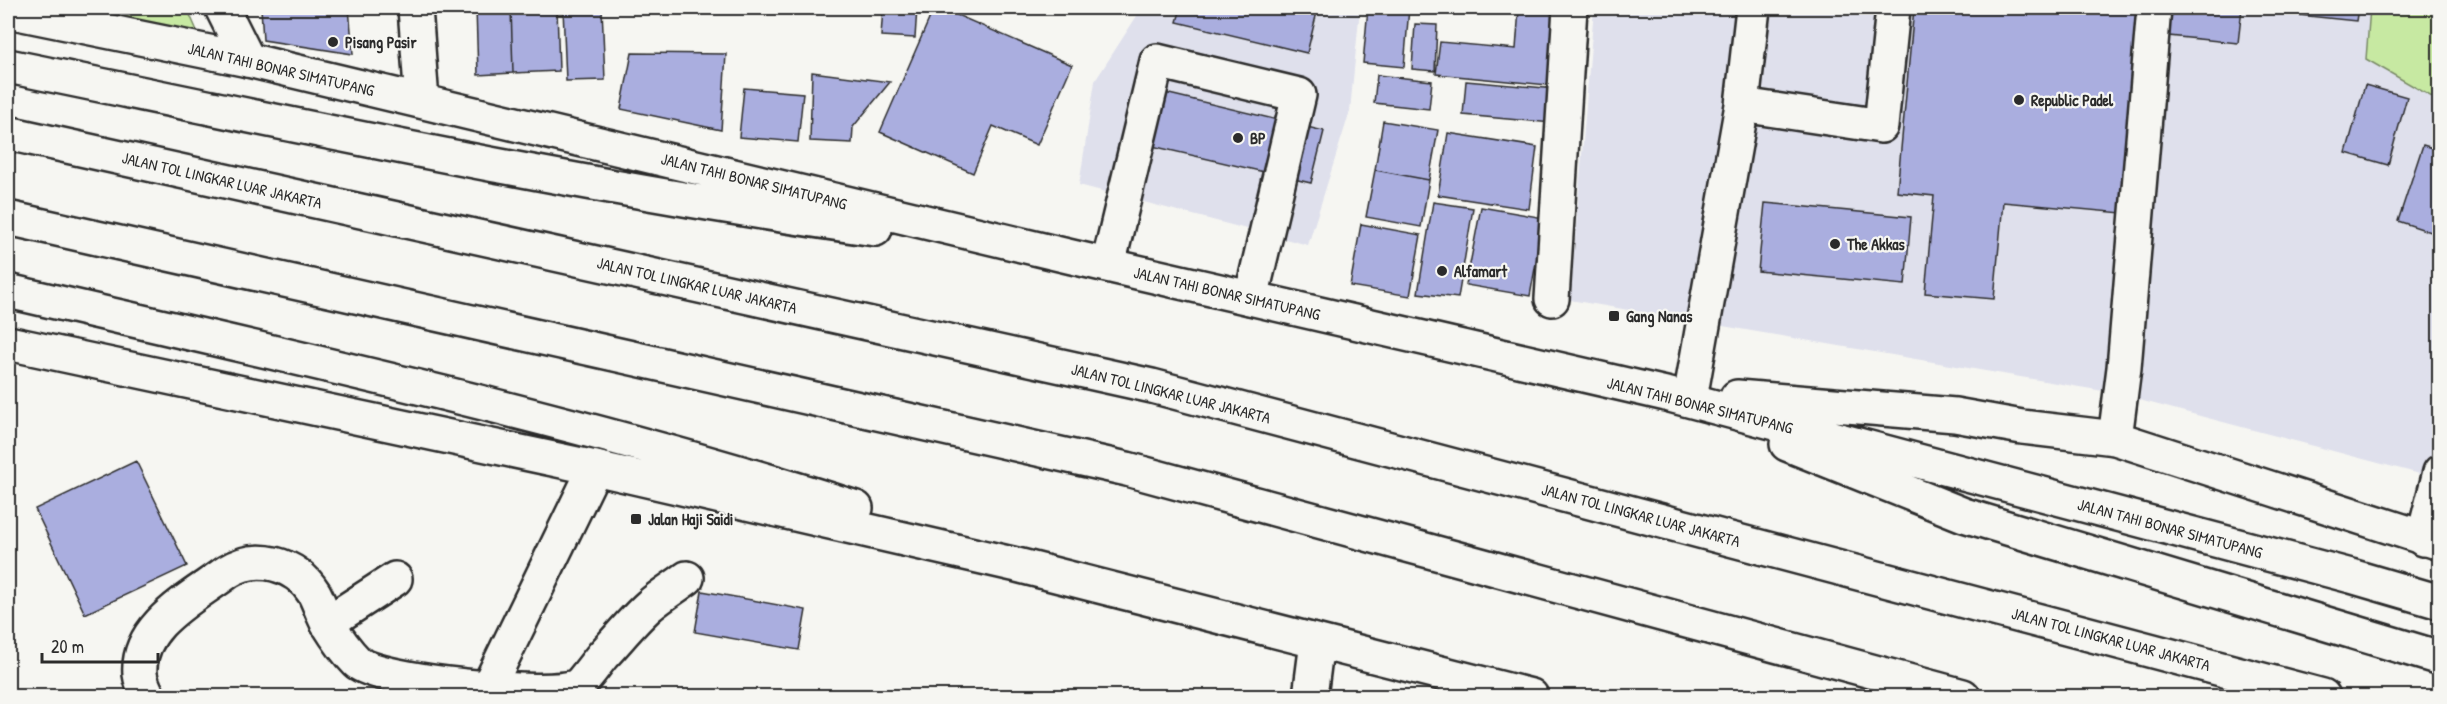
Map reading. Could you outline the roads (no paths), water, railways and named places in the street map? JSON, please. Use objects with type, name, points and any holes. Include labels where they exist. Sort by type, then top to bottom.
[{"type":"main road","points":[[222,8],[248,60]]},
{"type":"main road","points":[[415,8],[422,101]]},
{"type":"main road","points":[[1552,299],[1570,8]]},
{"type":"main road","points":[[1679,394],[1742,105],[1753,8]]},
{"type":"main road","points":[[1742,105],[1881,126],[1893,8]]},
{"type":"main road","points":[[2115,438],[2124,368],[2154,8]]},
{"type":"main road","name":"JALAN TAHI BONAR SIMATUPANG","points":[[8,11],[61,13],[1108,266],[1679,394],[2351,576],[2439,602]]},
{"type":"main road","points":[[1108,266],[1157,61],[1299,94],[1251,298]]},
{"type":"main road","points":[[8,66],[518,171],[654,196],[1072,257]]},
{"type":"main road","name":"JALAN TOL LINGKAR LUAR JAKARTA","points":[[8,133],[1152,386],[2323,696]]},
{"type":"main road","points":[[8,218],[1127,470],[1963,696]]},
{"type":"main road","points":[[8,291],[445,393],[752,475],[859,509],[1017,565]]},
{"type":"main road","points":[[8,343],[595,468],[1017,565],[1531,696]]},
{"type":"main road","points":[[1679,394],[1955,415],[2022,427],[2115,438],[2431,541],[2439,472]]},
{"type":"main road","points":[[1679,394],[1906,493],[1964,515],[2439,658]]},
{"type":"main road","points":[[486,693],[595,468]]},
{"type":"main road","points":[[148,696],[140,676],[141,656],[159,624],[238,565],[254,561],[270,562],[299,577],[314,594],[327,623],[358,663],[376,672],[486,693],[537,691],[577,686],[650,606],[687,578]]},
{"type":"main road","points":[[327,623],[395,579]]},
{"type":"main road","points":[[1310,696],[1317,642]]},
{"type":"place","name":"Pisang Pasir","points":[[333,42]]},
{"type":"place","name":"Republic Padel","points":[[2019,100]]},
{"type":"place","name":"BP","points":[[1238,138]]},
{"type":"place","name":"The Akkas","points":[[1835,244]]},
{"type":"place","name":"Alfamart","points":[[1442,271]]},
{"type":"place","name":"Gang Nanas","points":[[1614,316]]},
{"type":"place","name":"Jalan Haji Saidi","points":[[636,519]]}]
